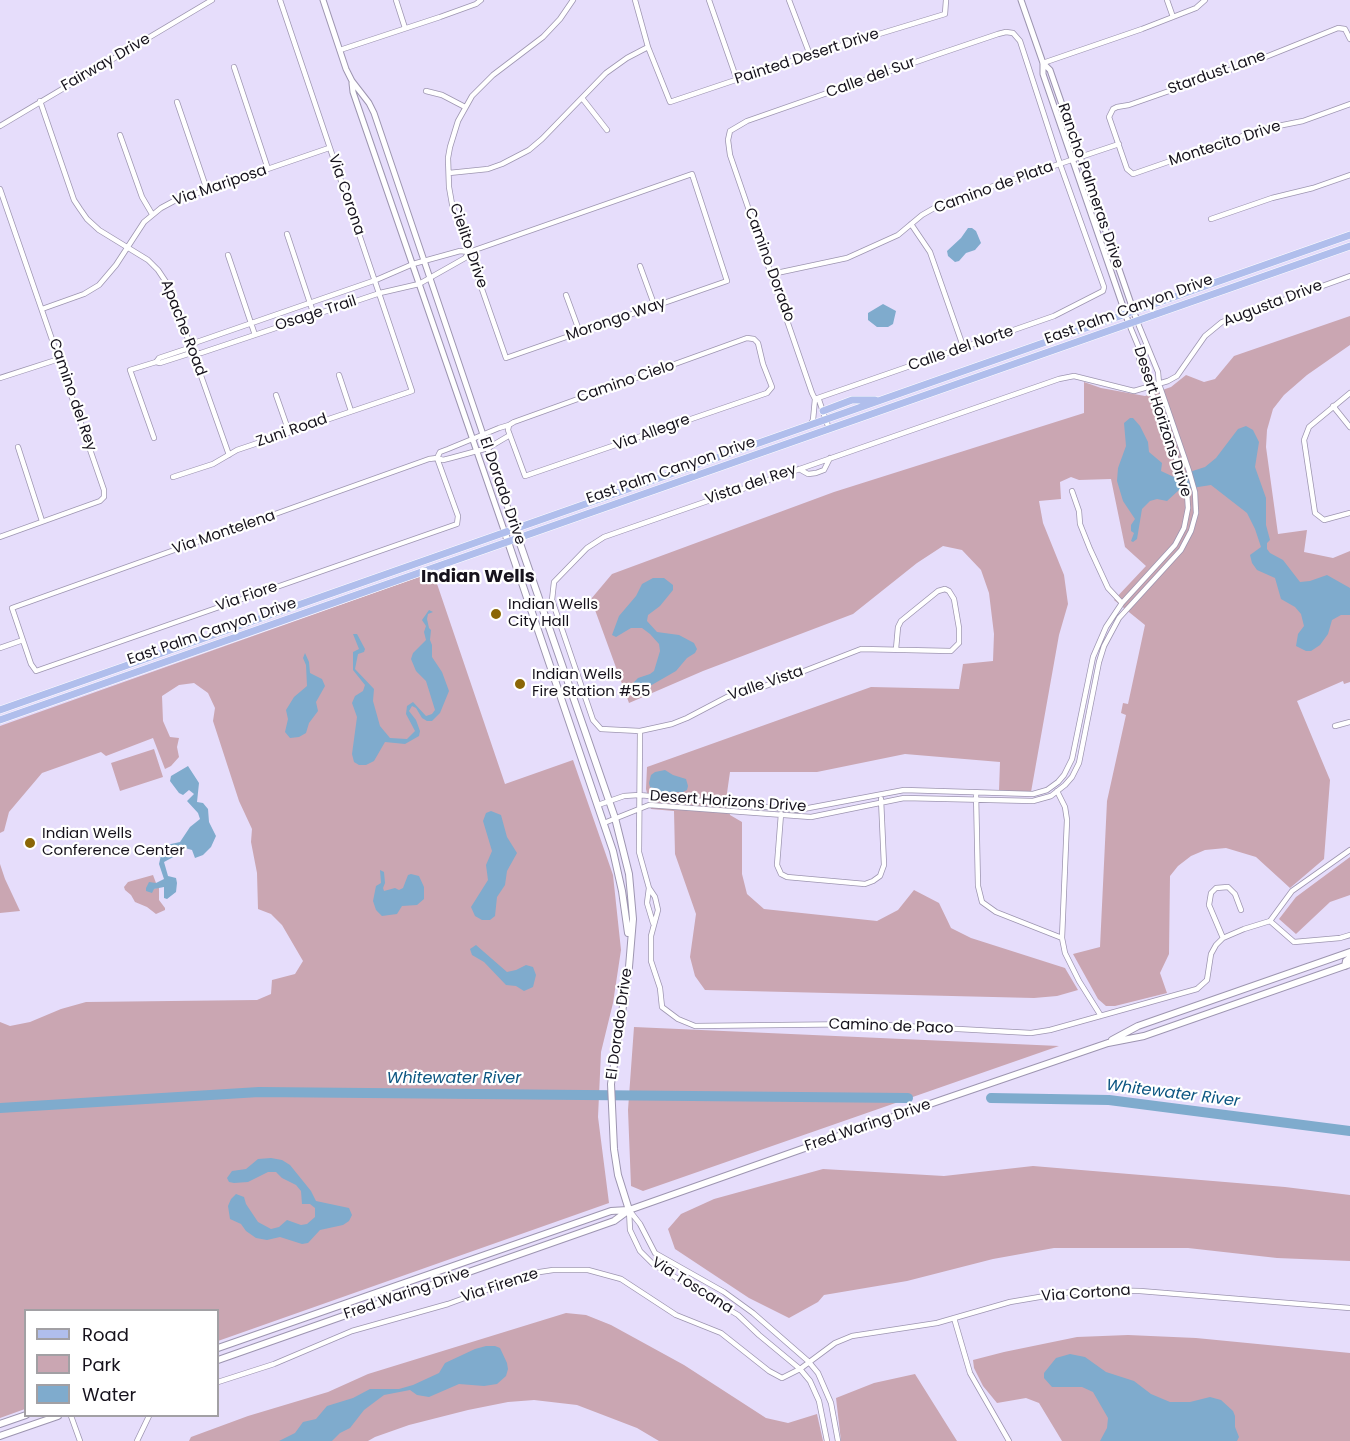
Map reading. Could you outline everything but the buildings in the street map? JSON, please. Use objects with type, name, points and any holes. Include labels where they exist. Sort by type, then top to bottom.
[{"type":"main road","name":"East Palm Canyon Drive","points":[[0,710],[1350,235]]},
{"type":"main road","name":"East Palm Canyon Drive","points":[[0,720],[1350,246]]},
{"type":"main road","points":[[823,411],[852,400],[884,399]]},
{"type":"main road","name":"El Dorado Drive","points":[[515,529],[615,818],[626,858],[633,919],[629,967],[616,1037],[611,1084],[614,1149],[618,1175],[629,1210]]},
{"type":"main road","name":"El Dorado Drive","points":[[505,533],[604,823],[619,874],[630,945]]},
{"type":"main road","points":[[539,632],[549,628]]},
{"type":"main road","points":[[551,669],[562,666]]},
{"type":"main road","name":"Fred Waring Drive","points":[[219,1348],[610,1211],[629,1210],[1108,1042],[1138,1026],[1350,952]]},
{"type":"main road","points":[[1347,965],[1346,961],[1350,958]]},
{"type":"main road","name":"Fred Waring Drive","points":[[1108,1042],[1144,1036],[1347,965]]},
{"type":"main road","name":"Fred Waring Drive","points":[[219,1360],[614,1221],[629,1210]]},
{"type":"main road","points":[[0,1424],[24,1416]]},
{"type":"main road","points":[[0,1436],[55,1417]]},
{"type":"street","name":"Fairway Drive","points":[[0,126],[212,0]]},
{"type":"street","name":"Via Corona","points":[[280,0],[412,391]]},
{"type":"street","name":"El Dorado Drive","points":[[323,0],[505,533]]},
{"type":"street","points":[[396,0],[405,28]]},
{"type":"street","points":[[340,50],[476,4],[481,0]]},
{"type":"street","name":"Cielito Drive","points":[[506,358],[452,204],[449,173],[450,147],[458,121],[472,96],[493,75],[543,37],[560,19],[573,0]]},
{"type":"street","points":[[449,173],[488,169],[529,150],[606,73],[648,47],[634,0]]},
{"type":"street","points":[[709,0],[737,80]]},
{"type":"street","points":[[789,0],[810,55]]},
{"type":"street","name":"Painted Desert Drive","points":[[648,47],[670,102],[810,55],[945,14],[946,0]]},
{"type":"street","name":"Rancho Palmeras Drive","points":[[1021,0],[1043,63],[1043,74],[1125,314]]},
{"type":"street","points":[[1167,0],[1173,17]]},
{"type":"street","points":[[1043,63],[1173,17],[1196,8],[1206,0]]},
{"type":"street","name":"Stardust Lane","points":[[1119,144],[1109,117],[1113,109],[1117,107],[1129,105],[1258,60],[1338,28],[1345,29],[1350,39]]},
{"type":"street","name":"Calle del Sur","points":[[730,131],[747,121],[1006,32],[1013,33],[1020,41],[1060,164]]},
{"type":"street","name":"Rancho Palmeras Drive","points":[[1043,63],[1050,70],[1133,312]]},
{"type":"street","points":[[234,68],[268,169]]},
{"type":"street","name":"El Dorado Drive","points":[[352,81],[374,113],[515,529]]},
{"type":"street","points":[[426,91],[442,95],[465,107]]},
{"type":"street","points":[[582,98],[608,130]]},
{"type":"street","name":"Apache Road","points":[[40,101],[74,200],[80,209],[99,230],[158,270],[170,288],[229,455]]},
{"type":"street","points":[[177,102],[207,190]]},
{"type":"street","name":"Montecito Drive","points":[[1119,144],[1127,169],[1137,174],[1263,129],[1302,121],[1350,104]]},
{"type":"street","name":"Camino Dorado","points":[[730,131],[728,140],[730,155],[815,399],[813,420],[810,426]]},
{"type":"street","points":[[120,135],[141,197],[152,214]]},
{"type":"street","name":"Camino de Plata","points":[[772,274],[847,258],[898,235],[943,203],[1119,144]]},
{"type":"street","name":"Via Mariposa","points":[[42,309],[84,294],[99,285],[110,273],[137,231],[152,214],[174,201],[329,148]]},
{"type":"street","name":"Calle del Norte","points":[[815,399],[1054,316],[1103,291],[1104,287],[1060,164]]},
{"type":"street","name":"Osage Trail","points":[[156,362],[159,358],[191,345],[376,280],[413,264],[460,251],[469,252],[692,174],[727,281]]},
{"type":"street","points":[[1211,219],[1272,198],[1350,176]]},
{"type":"street","name":"Camino del Rey","points":[[0,189],[104,490],[104,497],[100,501],[0,537]]},
{"type":"street","points":[[911,224],[927,245],[964,349]]},
{"type":"street","points":[[287,234],[314,315]]},
{"type":"street","name":"Osage Trail","points":[[154,438],[130,370],[201,353],[380,293],[419,284],[465,258],[469,252]]},
{"type":"street","points":[[228,255],[255,334]]},
{"type":"street","points":[[640,266],[655,307]]},
{"type":"street","name":"Augusta Drive","points":[[1150,387],[1177,376],[1205,336],[1222,322],[1350,276]]},
{"type":"street","name":"Morongo Way","points":[[506,358],[727,281]]},
{"type":"street","points":[[566,295],[580,333]]},
{"type":"street","name":"Desert Horizons Drive","points":[[604,823],[649,805],[811,817],[911,798],[1033,801],[1057,792],[1072,777],[1079,763],[1104,646],[1119,618],[1181,550],[1187,541],[1196,513],[1195,492],[1159,384],[1159,373],[1133,312]]},
{"type":"street","name":"Desert Horizons Drive","points":[[598,805],[624,796],[639,795],[808,810],[904,790],[1026,795],[1053,786],[1064,775],[1072,759],[1088,677],[1099,641],[1122,603],[1175,545],[1184,528],[1188,508],[1182,474],[1139,359],[1139,348],[1125,314]]},
{"type":"street","name":"Via Allegre","points":[[510,435],[525,476],[760,396],[771,390],[771,383],[756,340],[747,338],[738,343]]},
{"type":"street","name":"Camino Cielo","points":[[499,428],[738,343]]},
{"type":"street","points":[[0,378],[59,359]]},
{"type":"street","points":[[339,375],[351,411]]},
{"type":"street","name":"Vista del Rey","points":[[640,731],[601,729],[593,720],[552,600],[554,582],[587,548],[604,537],[1059,379],[1074,376],[1134,392],[1150,387]]},
{"type":"street","name":"Zuni Road","points":[[173,477],[213,464],[237,450],[412,391]]},
{"type":"street","points":[[1350,393],[1309,427],[1304,440],[1313,510],[1324,520],[1350,513]]},
{"type":"street","points":[[276,395],[289,432]]},
{"type":"street","name":"Camino Dorado","points":[[815,399],[819,400],[829,429]]},
{"type":"street","points":[[1333,406],[1350,427]]},
{"type":"street","points":[[508,425],[510,435]]},
{"type":"street","points":[[499,428],[503,438]]},
{"type":"street","name":"Via Montelena","points":[[437,458],[440,453],[451,447],[499,428]]},
{"type":"street","name":"Via Montelena","points":[[23,640],[12,608],[437,458],[443,460],[488,448],[510,435]]},
{"type":"street","points":[[18,447],[42,521]]},
{"type":"street","points":[[451,447],[455,457]]},
{"type":"street","name":"Via Fiore","points":[[23,640],[31,664],[36,671],[459,522],[437,458]]},
{"type":"street","points":[[799,469],[808,474],[816,474],[824,470],[830,458]]},
{"type":"street","points":[[1072,491],[1080,524],[1090,549],[1108,588],[1122,603]]},
{"type":"street","name":"Valle Vista","points":[[640,731],[687,718],[727,696],[768,685],[861,649],[947,652],[954,650],[959,643],[959,628],[954,599],[949,591],[938,591],[901,621],[898,627],[896,649]]},
{"type":"street","points":[[0,648],[23,640]]},
{"type":"street","points":[[1335,726],[1350,722]]},
{"type":"street","name":"Camino de Paco","points":[[640,731],[639,852],[649,888],[657,903],[658,915],[653,923]]},
{"type":"street","points":[[1053,786],[1065,807],[1067,820],[1062,938],[1065,953],[1101,1016]]},
{"type":"street","points":[[976,793],[978,886],[982,902],[996,912],[1062,938]]},
{"type":"street","points":[[781,809],[778,871],[783,875],[865,884],[880,876],[884,865],[880,794]]},
{"type":"street","points":[[1241,910],[1235,894],[1228,887],[1216,888],[1211,893],[1209,906],[1223,938],[1270,921],[1292,891],[1350,850]]},
{"type":"street","name":"Camino de Paco","points":[[649,888],[647,903],[653,923],[651,961],[660,988],[662,1007],[678,1019],[695,1026],[867,1024],[1030,1033],[1050,1030],[1192,992],[1204,984],[1213,951],[1223,938]]},
{"type":"street","points":[[1270,921],[1294,942],[1350,935]]},
{"type":"street","name":"Via Toscana","points":[[629,1210],[640,1224],[655,1253],[739,1303],[808,1361],[818,1373],[831,1403],[838,1441]]},
{"type":"street","name":"Via Toscana","points":[[629,1210],[630,1230],[640,1251],[653,1264],[738,1315],[800,1369],[810,1381],[819,1401],[827,1441]]},
{"type":"street","name":"Via Firenze","points":[[219,1382],[274,1364],[380,1322],[448,1304],[533,1274],[571,1269],[604,1273],[628,1283],[676,1315],[721,1333],[776,1376],[789,1376],[800,1369]]},
{"type":"street","name":"Via Cortona","points":[[800,1369],[835,1342],[852,1336],[937,1323],[1010,1302],[1063,1293],[1096,1290],[1140,1291],[1350,1308]]},
{"type":"street","points":[[954,1318],[970,1372],[1009,1441]]},
{"type":"street","points":[[71,1417],[80,1441]]},
{"type":"street","points":[[137,1441],[149,1417]]},
{"type":"green space","points":[[1350,316],[1350,345],[1307,375],[1284,395],[1273,409],[1267,430],[1266,447],[1278,534],[1307,530],[1304,552],[1333,558],[1350,551],[1350,682],[1344,684],[1343,681],[1297,701],[1330,780],[1324,859],[1290,888],[1256,857],[1226,848],[1205,850],[1191,856],[1170,876],[1169,954],[1160,973],[1167,993],[1115,1006],[1106,1006],[1098,999],[1073,954],[1100,947],[1107,801],[1126,715],[1121,713],[1123,703],[1128,704],[1145,625],[1114,600],[1146,566],[1125,547],[1111,479],[1079,480],[1071,477],[1060,482],[1061,499],[1039,501],[1043,523],[1064,575],[1068,604],[1059,635],[1031,792],[999,791],[1000,762],[905,754],[817,772],[730,772],[727,793],[730,815],[742,822],[742,874],[747,894],[764,909],[877,921],[898,910],[914,890],[939,903],[951,928],[971,938],[1065,968],[1078,990],[1057,996],[1034,998],[705,990],[695,976],[690,957],[696,914],[675,854],[674,811],[651,809],[646,789],[647,767],[871,687],[959,689],[963,664],[993,661],[994,634],[989,593],[981,570],[962,550],[943,546],[917,563],[853,614],[703,671],[629,703],[591,599],[612,574],[834,492],[1084,413],[1084,382],[1101,388],[1145,396],[1171,387],[1186,375],[1204,382],[1215,379],[1234,356]]},
{"type":"green space","points":[[433,572],[505,784],[573,760],[613,875],[621,950],[613,1003],[601,1052],[598,1117],[609,1203],[219,1341],[219,1309],[24,1309],[24,1409],[0,1418],[0,1022],[10,1026],[30,1022],[61,1009],[86,1002],[257,1000],[271,994],[272,980],[295,974],[303,961],[282,925],[271,914],[258,909],[257,873],[251,842],[252,829],[239,801],[213,721],[215,708],[208,693],[194,683],[179,685],[162,696],[163,721],[170,737],[179,738],[177,747],[179,757],[171,766],[165,769],[153,738],[106,756],[101,752],[42,773],[9,812],[4,831],[0,833],[0,726]]},
{"type":"green space","points":[[154,749],[163,777],[120,791],[111,763]]},
{"type":"green space","points":[[1350,857],[1350,895],[1330,902],[1296,934],[1279,919],[1296,897]]},
{"type":"green space","points":[[0,864],[5,879],[20,911],[0,913]]},
{"type":"green space","points":[[153,875],[156,883],[152,883],[154,889],[159,887],[159,900],[165,908],[156,914],[135,902],[124,887],[128,882]]},
{"type":"green space","points":[[634,1027],[1059,1046],[643,1191],[631,1186],[628,1110]]},
{"type":"green space","points":[[1033,1166],[1285,1187],[1350,1195],[1350,1261],[1277,1258],[1188,1248],[1054,1248],[993,1259],[907,1281],[824,1295],[818,1302],[789,1318],[749,1298],[675,1249],[668,1229],[681,1214],[714,1199],[823,1169],[944,1176]]},
{"type":"green space","points":[[566,1313],[586,1315],[611,1325],[684,1365],[766,1418],[788,1423],[817,1414],[823,1441],[659,1441],[637,1428],[577,1405],[534,1400],[508,1402],[468,1410],[409,1425],[368,1441],[189,1441],[191,1437],[248,1416],[328,1392],[368,1374]]},
{"type":"green space","points":[[1128,1335],[1196,1338],[1350,1353],[1350,1441],[1062,1441],[1039,1403],[1026,1398],[997,1403],[983,1386],[974,1368],[973,1360],[1004,1352],[1077,1337]]},
{"type":"green space","points":[[915,1374],[957,1441],[841,1441],[836,1398],[874,1383]]},
{"type":"water","points":[[968,228],[976,231],[981,243],[975,250],[966,253],[955,262],[948,256],[947,251]]},
{"type":"water","points":[[883,304],[896,311],[893,324],[888,327],[877,327],[868,320],[868,313]]},
{"type":"water","points":[[1133,418],[1140,426],[1148,442],[1149,452],[1162,463],[1161,471],[1174,477],[1205,467],[1216,458],[1238,429],[1246,426],[1253,430],[1259,442],[1255,467],[1266,498],[1266,525],[1270,540],[1267,543],[1267,549],[1283,560],[1300,582],[1327,575],[1350,588],[1350,615],[1341,615],[1332,620],[1328,634],[1320,645],[1311,651],[1296,646],[1298,634],[1304,626],[1301,614],[1295,607],[1281,599],[1275,578],[1257,570],[1252,563],[1250,555],[1261,547],[1247,513],[1211,485],[1179,490],[1167,501],[1157,499],[1150,501],[1142,509],[1137,539],[1131,541],[1134,533],[1131,531],[1131,525],[1135,519],[1123,501],[1117,481],[1118,468],[1126,446],[1124,423]]},
{"type":"water","points":[[653,578],[664,578],[673,585],[673,590],[660,606],[648,615],[647,621],[657,632],[679,635],[694,643],[697,649],[676,671],[643,690],[637,689],[633,683],[638,678],[654,671],[660,651],[659,644],[642,628],[631,628],[616,637],[612,635],[619,616],[636,596],[642,584]]},
{"type":"water","points":[[429,610],[433,612],[428,614],[427,619],[431,630],[432,657],[442,672],[449,691],[440,713],[432,721],[427,721],[412,706],[409,711],[416,720],[420,731],[419,736],[405,744],[385,742],[374,761],[366,765],[359,765],[354,762],[352,754],[357,717],[352,703],[355,696],[363,691],[365,685],[353,670],[353,652],[359,649],[353,634],[357,634],[365,649],[364,652],[358,654],[355,669],[374,689],[373,701],[380,726],[390,738],[407,739],[415,731],[406,714],[407,706],[413,702],[426,716],[435,710],[426,681],[416,671],[411,659],[413,653],[426,640],[424,632],[426,626],[422,620]]},
{"type":"water","points":[[305,653],[310,673],[322,679],[325,686],[316,702],[318,711],[309,723],[306,733],[290,738],[285,732],[288,719],[286,710],[294,697],[307,686],[306,665],[303,658]]},
{"type":"water","points":[[188,766],[199,783],[197,802],[203,803],[208,809],[209,822],[216,836],[211,847],[203,855],[195,858],[192,850],[185,848],[164,862],[168,876],[176,878],[177,883],[176,892],[167,899],[164,898],[164,887],[154,889],[152,893],[146,891],[146,888],[149,882],[156,883],[164,879],[159,864],[162,851],[171,844],[180,842],[190,827],[200,819],[198,813],[187,801],[194,794],[189,790],[183,795],[179,793],[170,781],[171,776]]},
{"type":"water","points":[[665,770],[686,779],[687,790],[660,792],[650,787],[651,775]]},
{"type":"water","points":[[491,811],[501,815],[507,837],[517,853],[507,871],[505,885],[497,897],[495,916],[490,920],[482,920],[475,916],[471,907],[488,880],[486,865],[492,851],[483,821],[486,813]]},
{"type":"water","points":[[380,870],[384,872],[384,891],[403,888],[408,875],[419,876],[424,887],[424,899],[417,905],[402,906],[397,914],[382,916],[376,910],[373,901],[376,886],[381,883]]},
{"type":"water","points":[[476,945],[507,972],[526,965],[533,967],[536,975],[533,987],[524,991],[516,986],[506,985],[484,962],[472,955],[470,949]]},
{"type":"water","points":[[258,1159],[282,1160],[290,1165],[311,1191],[316,1201],[349,1208],[352,1215],[349,1221],[343,1225],[320,1230],[308,1243],[302,1244],[280,1237],[267,1240],[256,1238],[241,1224],[230,1219],[228,1206],[236,1194],[244,1197],[258,1222],[271,1229],[279,1227],[287,1220],[301,1225],[307,1224],[315,1217],[315,1208],[310,1204],[302,1204],[301,1191],[296,1185],[276,1172],[268,1172],[248,1182],[229,1182],[227,1178],[232,1171],[246,1169]]},
{"type":"water","points":[[486,1346],[500,1348],[507,1363],[506,1376],[497,1384],[484,1386],[459,1384],[429,1397],[417,1395],[410,1390],[384,1395],[364,1410],[350,1428],[340,1433],[332,1441],[279,1441],[295,1433],[303,1422],[316,1419],[327,1406],[353,1398],[370,1389],[399,1389],[413,1385],[439,1373],[445,1363]]},
{"type":"water","points":[[1070,1354],[1085,1357],[1106,1372],[1134,1381],[1151,1394],[1170,1402],[1190,1402],[1210,1397],[1221,1400],[1235,1416],[1235,1427],[1239,1437],[1237,1441],[1100,1441],[1107,1428],[1108,1418],[1093,1392],[1082,1387],[1052,1387],[1044,1378],[1044,1373],[1056,1358]]},
{"type":"waterway","name":"Whitewater River","points":[[0,1108],[259,1092],[908,1098]]},
{"type":"waterway","name":"Whitewater River","points":[[991,1098],[1109,1100],[1350,1131]]},
{"type":"place","name":"Indian Wells City Hall","points":[[496,614]]},
{"type":"place","name":"Indian Wells Fire Station #55","points":[[520,684]]},
{"type":"place","name":"Indian Wells Conference Center","points":[[30,843]]},
{"type":"district","name":"Indian Wells","points":[[478,577]]}]
